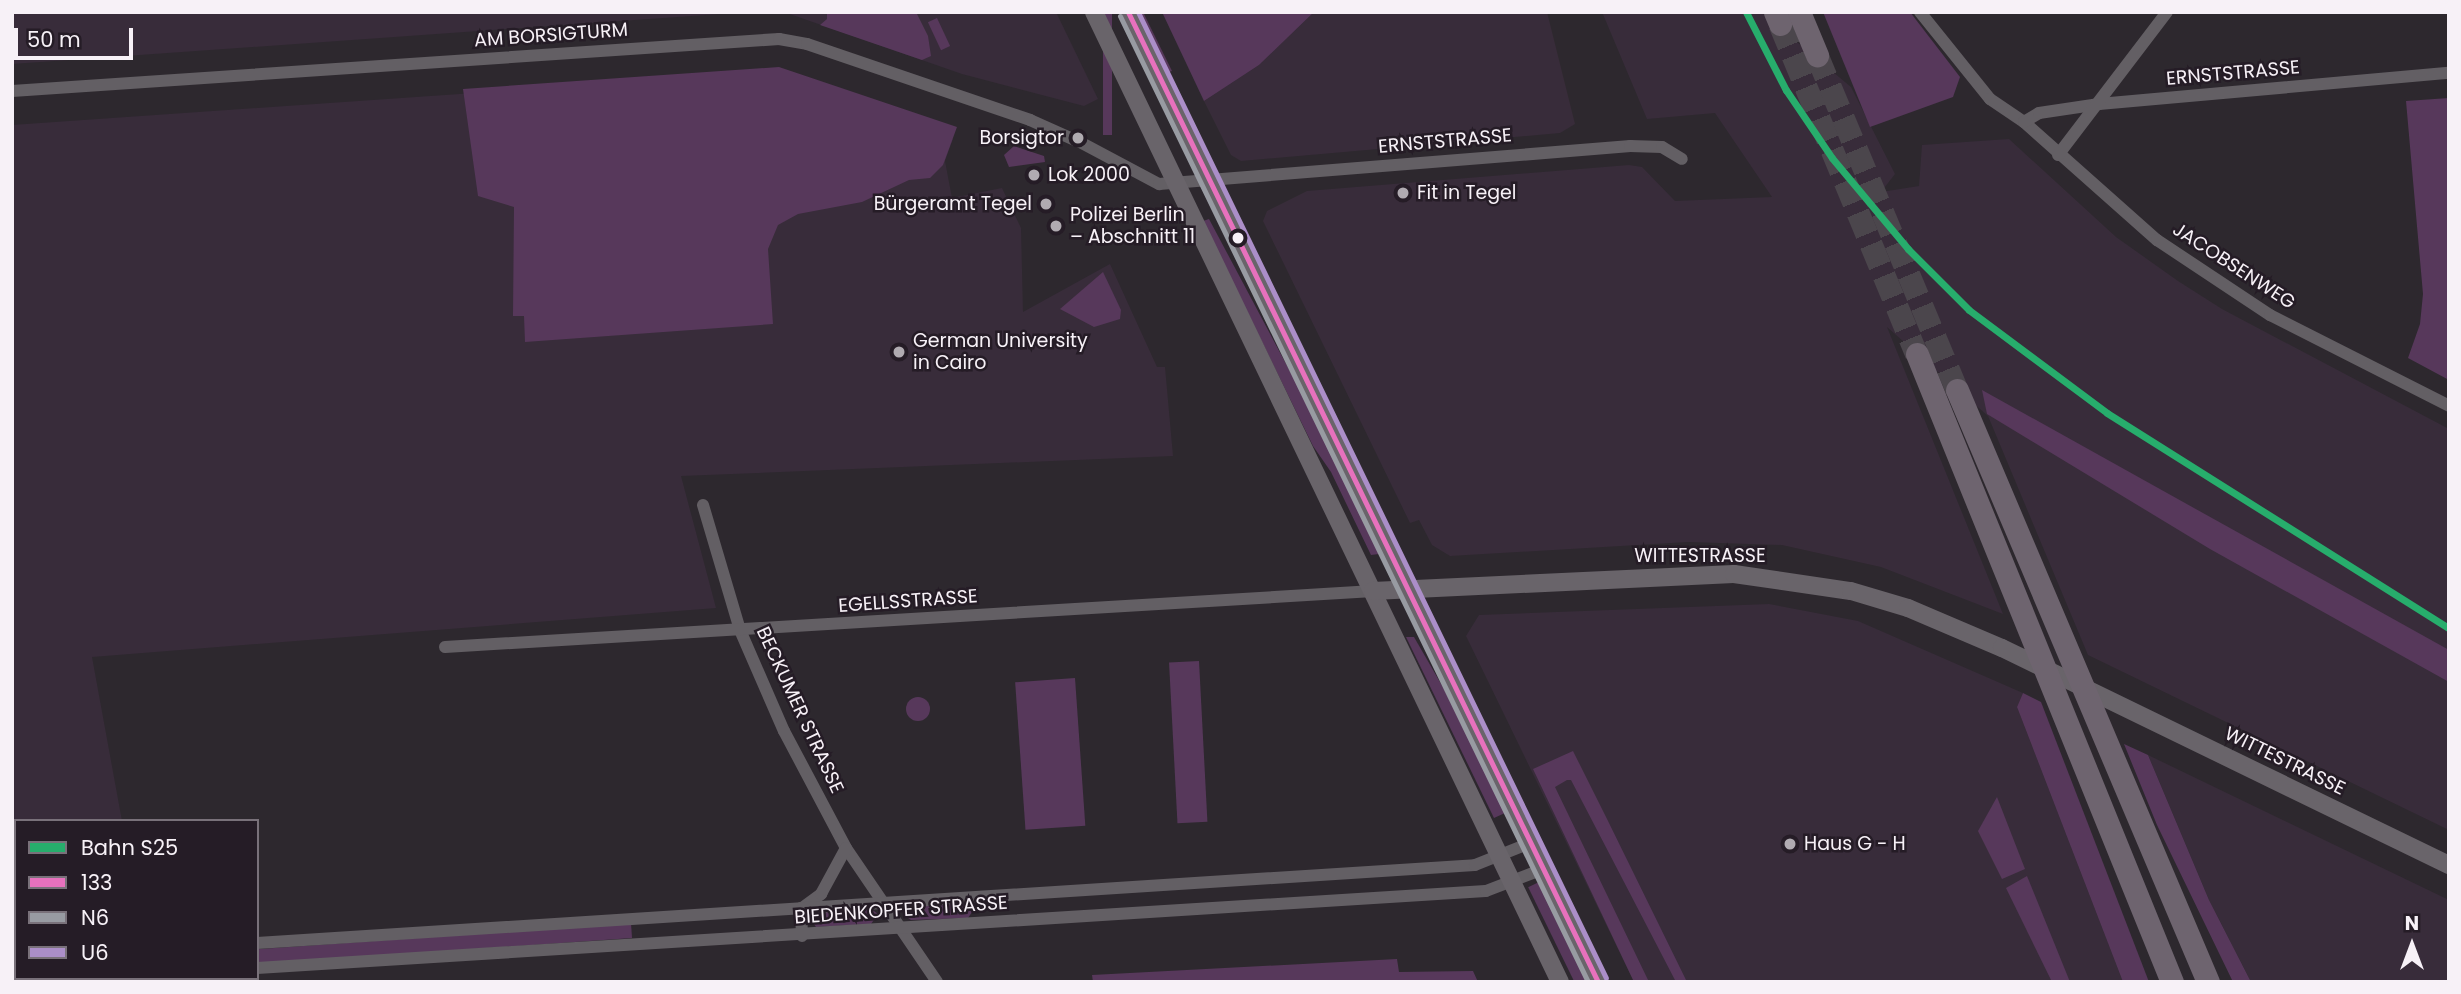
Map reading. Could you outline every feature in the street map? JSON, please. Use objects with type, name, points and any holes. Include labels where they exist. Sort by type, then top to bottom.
[{"type":"highway","points":[[1785,16],[1817,55]]},
{"type":"highway","points":[[1917,354],[2165,976]]},
{"type":"highway","points":[[1957,390],[2208,982]]},
{"type":"highway","points":[[2197,954],[2220,982]]},
{"type":"main road","points":[[1094,12],[1560,982]]},
{"type":"main road","points":[[1128,12],[1405,589],[1598,982]]},
{"type":"main road","name":"WITTESTRASSE","points":[[1373,591],[1685,574],[1779,577],[1908,608],[2103,696],[2449,865]]},
{"type":"street","name":"JACOBSENWEG","points":[[1920,12],[1990,99],[2024,122],[2058,155],[2157,240],[2270,315],[2449,406]]},
{"type":"street","points":[[2058,155],[2167,12]]},
{"type":"street","name":"AM BORSIGTURM","points":[[12,91],[779,39],[807,44],[1030,120],[1159,184],[1208,180]]},
{"type":"street","name":"ERNSTSTRASSE","points":[[2024,122],[2039,113],[2099,104],[2449,73]]},
{"type":"street","name":"ERNSTSTRASSE","points":[[1208,180],[1630,146],[1662,147],[1682,159]]},
{"type":"street","name":"BECKUMER STRASSE","points":[[703,505],[740,630],[785,732],[846,848],[898,930],[937,982]]},
{"type":"street","name":"EGELLSSTRASSE","points":[[445,647],[1373,591]]},
{"type":"street","name":"BIEDENKOPFER STRASSE","points":[[259,943],[1475,866],[1530,843]]},
{"type":"street","points":[[803,936],[801,908],[821,894],[846,848]]},
{"type":"street","name":"BIEDENKOPFER STRASSE","points":[[259,968],[803,936],[1486,891],[1543,869]]},
{"type":"shaded area","points":[[12,12],[748,12],[12,64]]},
{"type":"shaded area","points":[[784,12],[1056,12],[1098,99],[1084,106],[962,74]]},
{"type":"shaded area","points":[[827,12],[916,12],[928,36],[931,56],[922,60],[820,25],[827,19]]},
{"type":"shaded area","points":[[1103,12],[1112,12],[1112,135],[1103,135]]},
{"type":"shaded area","points":[[1138,12],[1143,12],[1172,71],[1164,74]]},
{"type":"shaded area","points":[[1162,12],[1314,12],[1259,65],[1204,101]]},
{"type":"shaded area","points":[[1314,12],[1547,12],[1575,124],[1560,133],[1241,161],[1231,155],[1204,101],[1259,65]]},
{"type":"shaded area","points":[[1602,12],[1761,12],[1851,87],[1895,174],[1881,192],[1919,186],[1922,145],[2009,139],[2116,237],[2178,281],[2222,309],[2449,429],[2449,830],[2088,655],[1988,416],[1887,327],[2003,614],[1881,567],[1782,545],[1688,542],[1450,556],[1432,545],[1419,520],[1410,523],[1263,221],[1267,211],[1307,191],[1629,165],[1642,167],[1675,201],[1772,197],[1715,113],[1647,119]]},
{"type":"shaded area","points":[[1823,12],[1910,12],[1960,77],[1953,97],[1870,127]]},
{"type":"shaded area","points":[[937,18],[950,46],[941,50],[928,22]]},
{"type":"shaded area","points":[[779,67],[957,127],[943,165],[930,178],[909,180],[862,202],[798,214],[778,225],[768,249],[773,324],[525,342],[524,316],[513,316],[514,207],[478,196],[463,89]]},
{"type":"shaded area","points":[[763,73],[953,139],[945,161],[952,198],[1002,188],[1021,228],[1023,312],[1110,264],[1157,367],[1165,367],[1173,456],[681,476],[716,608],[92,657],[122,819],[14,819],[14,980],[153,982],[12,982],[12,125]]},
{"type":"shaded area","points":[[2449,98],[2449,380],[2408,358],[2420,324],[2423,294],[2406,101]]},
{"type":"shaded area","points":[[1014,146],[1044,156],[1045,162],[1009,167],[1004,155]]},
{"type":"shaded area","points":[[1209,219],[1302,394],[1379,554],[1371,555],[1331,472],[1313,446],[1203,221]]},
{"type":"shaded area","points":[[1103,272],[1121,310],[1120,319],[1094,327],[1060,309]]},
{"type":"shaded area","points":[[1982,390],[2449,650],[2449,682],[2210,549],[1987,414]]},
{"type":"shaded area","points":[[1769,604],[1858,621],[2023,693],[2017,707],[2123,982],[1634,982],[1466,636],[1479,615]]},
{"type":"shaded area","points":[[1406,637],[1414,637],[1444,689],[1505,813],[1494,818]]},
{"type":"shaded area","points":[[1199,661],[1207,822],[1177,823],[1169,663]]},
{"type":"shaded area","points":[[1075,678],[1085,826],[1025,830],[1015,682]]},
{"type":"shaded area","points":[[2023,693],[2041,702],[2149,982],[2123,982],[2017,707]]},
{"type":"shaded area","points":[[918,697],[927,700],[930,709],[927,718],[918,721],[909,718],[906,709],[909,700]]},
{"type":"shaded area","points":[[2124,744],[2148,755],[2209,900],[2251,982],[2233,982],[2157,825]]},
{"type":"shaded area","points":[[1573,751],[1687,982],[1676,982],[1571,780],[1567,780],[1555,787],[1649,982],[1634,982],[1533,769]]},
{"type":"shaded area","points":[[2148,755],[2449,900],[2449,982],[2251,982],[2209,900]]},
{"type":"shaded area","points":[[1997,797],[2025,869],[2002,879],[1978,831]]},
{"type":"shaded area","points":[[2027,876],[2070,982],[2052,982],[2006,888]]},
{"type":"shaded area","points":[[1539,882],[1588,982],[1574,982],[1528,887]]},
{"type":"shaded area","points":[[968,903],[974,909],[968,918],[911,920],[905,916],[908,907]]},
{"type":"shaded area","points":[[871,909],[878,914],[871,924],[816,927],[811,920],[817,912]]},
{"type":"shaded area","points":[[631,923],[632,938],[259,964],[259,949]]},
{"type":"shaded area","points":[[1397,959],[1399,972],[1473,971],[1478,982],[1093,982],[1092,975]]},
{"type":"tunnel","points":[[1780,24],[1917,354]]},
{"type":"tunnel","points":[[1817,55],[1957,390]]},
{"type":"rail line","name":"S25","points":[[1746,12],[1786,90],[1832,158],[1908,249],[1969,310],[2107,413],[2449,628]]},
{"type":"transit line","name":"133","points":[[1128,12],[1598,982]]},
{"type":"transit line","name":"U6","points":[[1138,12],[1606,978]]},
{"type":"transit line","name":"N6","points":[[1120,16],[1588,982]]},
{"type":"place","name":"Borsigtor","points":[[1078,138]]},
{"type":"place","name":"Lok 2000","points":[[1034,175]]},
{"type":"place","name":"Fit in Tegel","points":[[1403,193]]},
{"type":"place","name":"Bürgeramt Tegel","points":[[1046,204]]},
{"type":"place","name":"Polizei Berlin – Abschnitt 11","points":[[1056,226]]},
{"type":"place","name":"German University in Cairo","points":[[899,352]]},
{"type":"place","name":"Haus G - H","points":[[1790,844]]}]
